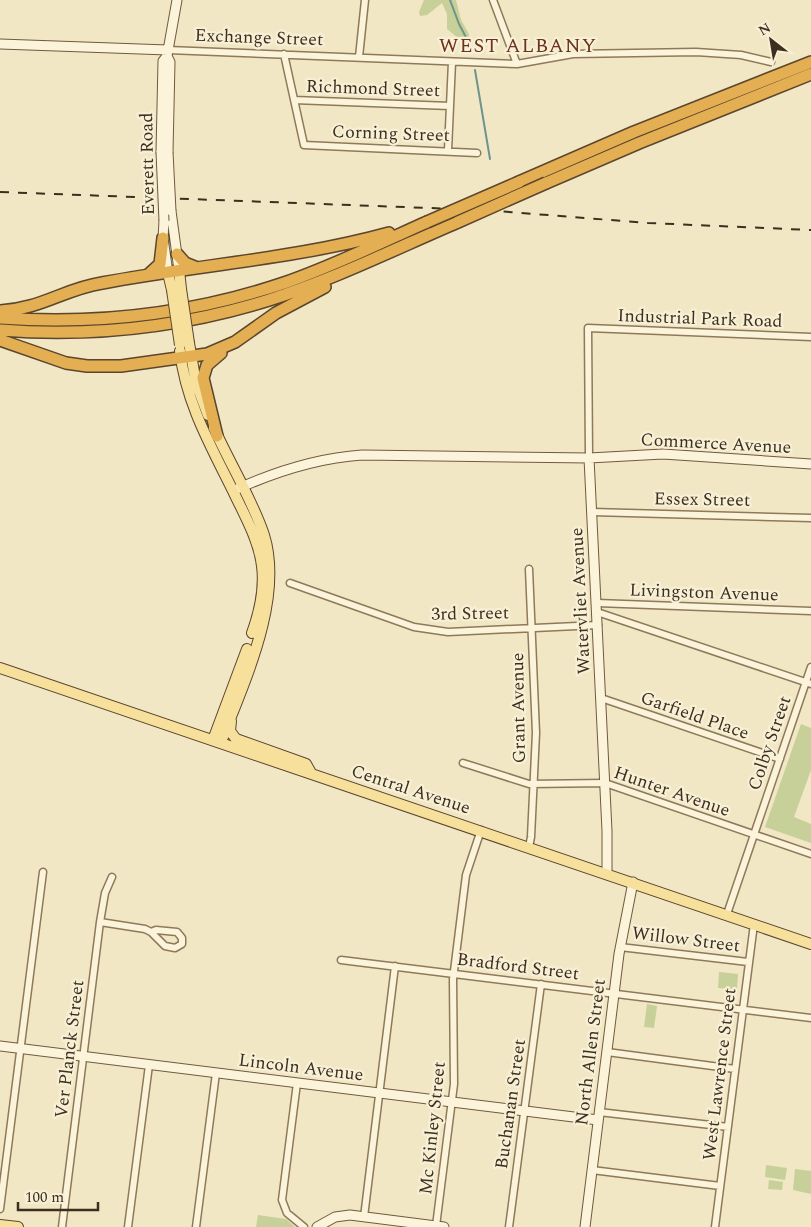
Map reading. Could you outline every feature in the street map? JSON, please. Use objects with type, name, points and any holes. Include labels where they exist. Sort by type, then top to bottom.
[{"type":"highway","points":[[744,88],[811,56]]},
{"type":"highway","points":[[0,318],[46,320],[102,319],[161,313],[206,304],[267,288],[304,275],[518,182],[811,62]]},
{"type":"highway","points":[[0,330],[95,332],[156,326],[209,316],[299,290],[639,143],[811,74]]},
{"type":"highway","points":[[0,311],[31,307],[95,284],[197,267],[328,249],[427,222]]},
{"type":"highway","points":[[140,277],[153,272],[160,264],[163,238]]},
{"type":"highway","points":[[217,436],[204,390],[204,370],[212,359],[291,304],[415,240]]},
{"type":"highway","points":[[177,254],[184,263],[197,267]]},
{"type":"highway","points":[[0,340],[66,363],[87,366],[115,366],[186,357],[220,350],[242,337]]},
{"type":"main road","points":[[174,271],[192,404],[264,536],[271,577],[268,608],[232,713],[217,741]]},
{"type":"main road","points":[[186,357],[257,544],[263,576],[261,605],[217,741]]},
{"type":"main road","points":[[176,728],[202,733],[214,728],[236,670],[242,664]]},
{"type":"main road","name":"Central Avenue","points":[[0,668],[311,772],[811,944]]},
{"type":"main road","points":[[232,713],[230,731],[236,739],[306,764],[311,772]]},
{"type":"main road","points":[[0,1225],[18,1227]]},
{"type":"street","name":"Everett Road","points":[[174,271],[163,238],[163,61],[168,53],[178,0]]},
{"type":"street","points":[[360,57],[365,0]]},
{"type":"street","points":[[492,0],[517,64]]},
{"type":"street","name":"Exchange Street","points":[[0,44],[168,53],[284,54],[517,64],[573,54],[696,52],[741,55],[771,62]]},
{"type":"street","points":[[284,54],[294,100]]},
{"type":"street","points":[[448,150],[452,62]]},
{"type":"street","name":"Richmond Street","points":[[294,100],[450,106]]},
{"type":"street","name":"Corning Street","points":[[294,100],[304,145],[448,150],[477,153]]},
{"type":"street","name":"Everett Road","points":[[164,152],[177,254],[174,271]]},
{"type":"street","name":"Industrial Park Road","points":[[588,328],[811,337]]},
{"type":"street","name":"Watervliet Avenue","points":[[588,328],[589,458],[605,784],[607,873]]},
{"type":"street","name":"Commerce Avenue","points":[[237,489],[301,465],[350,456],[589,458],[663,454],[811,464]]},
{"type":"street","name":"Essex Street","points":[[592,512],[811,518]]},
{"type":"street","name":"Grant Avenue","points":[[529,569],[536,733],[529,847]]},
{"type":"street","name":"3rd Street","points":[[290,583],[414,628],[430,631],[448,632],[598,625]]},
{"type":"street","points":[[597,608],[808,684]]},
{"type":"street","name":"Livingston Avenue","points":[[597,608],[811,612]]},
{"type":"street","name":"Colby Street","points":[[727,914],[808,684],[811,667]]},
{"type":"street","name":"Garfield Place","points":[[601,698],[780,759]]},
{"type":"street","name":"Hunter Avenue","points":[[464,763],[534,784],[605,784],[811,854]]},
{"type":"street","name":"Mc Kinley Street","points":[[440,1227],[455,1071],[454,974],[466,875],[481,830]]},
{"type":"street","points":[[0,1209],[43,872]]},
{"type":"street","name":"Ver Planck Street","points":[[62,1227],[100,922],[105,893],[112,877]]},
{"type":"street","name":"North Allen Street","points":[[585,1227],[620,946],[633,882]]},
{"type":"street","points":[[100,922],[145,929],[167,947],[177,948],[182,944],[181,936],[174,930],[150,932]]},
{"type":"street","name":"West Lawrence Street","points":[[715,1227],[754,924]]},
{"type":"street","name":"Willow Street","points":[[620,946],[748,962]]},
{"type":"street","name":"Bradford Street","points":[[341,960],[811,1018]]},
{"type":"street","points":[[364,1216],[395,966]]},
{"type":"street","name":"Buchanan Street","points":[[510,1227],[541,984]]},
{"type":"street","name":"Lincoln Avenue","points":[[0,1046],[524,1111],[728,1127]]},
{"type":"street","points":[[607,1052],[735,1069]]},
{"type":"street","points":[[128,1227],[149,1064]]},
{"type":"street","points":[[196,1227],[216,1073]]},
{"type":"street","points":[[297,1083],[282,1200],[287,1213],[304,1227]]},
{"type":"street","points":[[592,1170],[720,1186]]},
{"type":"street","points":[[317,1227],[341,1215],[364,1216],[440,1227]]},
{"type":"green space","points":[[424,0],[456,0],[461,20],[469,34],[469,43],[464,43],[447,29],[447,14],[442,3],[427,15],[420,16],[419,12]]},
{"type":"green space","points":[[801,724],[811,728],[811,770],[794,817],[811,824],[811,843],[765,827]]},
{"type":"green space","points":[[719,972],[738,974],[737,990],[718,988]]},
{"type":"green space","points":[[647,1004],[657,1006],[654,1028],[644,1027]]},
{"type":"green space","points":[[766,1165],[787,1168],[785,1180],[765,1177]]},
{"type":"green space","points":[[795,1169],[811,1171],[811,1194],[793,1190]]},
{"type":"green space","points":[[769,1180],[783,1182],[782,1190],[768,1189]]},
{"type":"green space","points":[[258,1215],[286,1219],[295,1227],[256,1227]]},
{"type":"waterway","points":[[450,0],[469,43]]},
{"type":"waterway","points":[[475,70],[490,159]]},
{"type":"railway","points":[[0,192],[484,210],[648,223],[811,230]]},
{"type":"district","name":"WEST ALBANY","points":[[518,45]]}]
